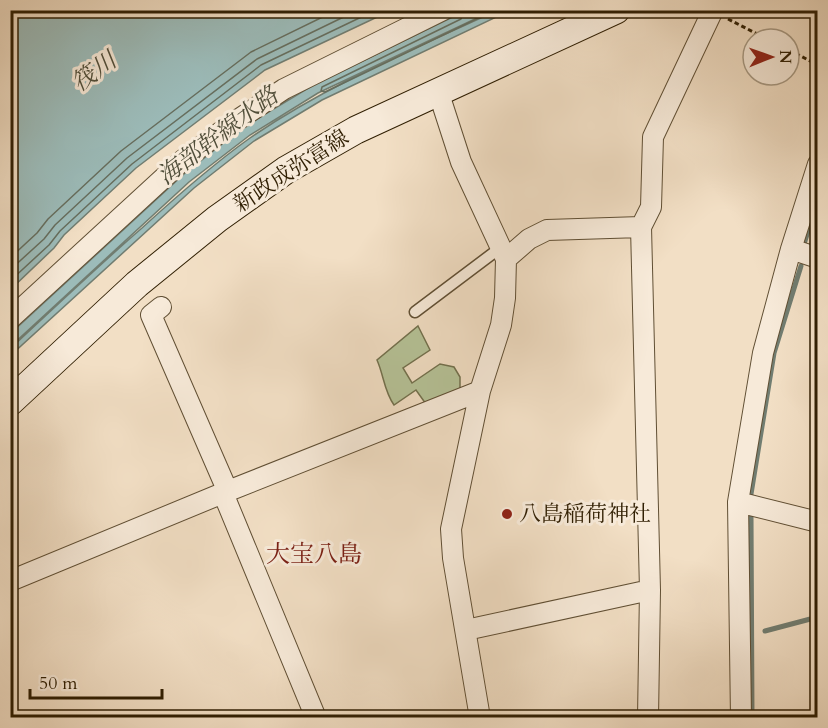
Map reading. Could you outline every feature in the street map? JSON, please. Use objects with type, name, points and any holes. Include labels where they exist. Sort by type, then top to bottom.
[{"type":"main road","name":"新政成弥富線","points":[[10,402],[137,284],[217,219],[286,170],[356,130],[599,14]]},
{"type":"street","points":[[10,320],[183,160],[230,125],[284,89],[443,10]]},
{"type":"street","points":[[648,717],[650,590],[641,227],[651,207],[653,137],[713,11]]},
{"type":"street","points":[[438,91],[461,162],[503,254],[505,298],[501,325],[480,391],[451,529],[453,558],[480,717]]},
{"type":"street","points":[[741,717],[738,502],[763,353],[791,249],[818,164]]},
{"type":"street","points":[[503,254],[547,230],[641,227]]},
{"type":"street","points":[[791,249],[818,258]]},
{"type":"street","points":[[161,307],[151,315],[316,717]]},
{"type":"street","points":[[10,581],[480,391]]},
{"type":"street","points":[[738,502],[818,522]]},
{"type":"street","points":[[466,630],[650,590]]},
{"type":"lane","points":[[415,312],[503,254]]},
{"type":"path","points":[[713,11],[744,27]]},
{"type":"path","points":[[801,56],[818,65]]},
{"type":"green space","points":[[418,326],[430,350],[403,368],[412,383],[440,364],[454,367],[460,377],[460,391],[426,404],[416,390],[394,405],[377,360]]},
{"type":"water","name":"筏川","points":[[11,10],[390,11],[265,70],[136,168],[64,235],[54,248],[11,289]]},
{"type":"water","points":[[498,10],[509,11],[322,100],[254,141],[194,188],[11,355],[11,348],[109,258],[195,181],[250,138],[340,84]]},
{"type":"water","points":[[465,11],[492,11],[318,93],[250,135],[189,182],[11,346],[11,333],[184,174],[244,127],[315,84]]},
{"type":"waterway","points":[[804,244],[818,200]]},
{"type":"waterway","points":[[751,494],[774,353],[801,266]]},
{"type":"waterway","points":[[751,515],[752,718]]},
{"type":"waterway","points":[[765,631],[818,617]]},
{"type":"waterway","points":[[10,697],[19,718]]},
{"type":"place","name":"八島稲荷神社","points":[[507,514]]},
{"type":"district","name":"大宝八島","points":[[314,554]]},
{"type":"water label","name":"海部幹線水路","points":[[218,136]]}]
